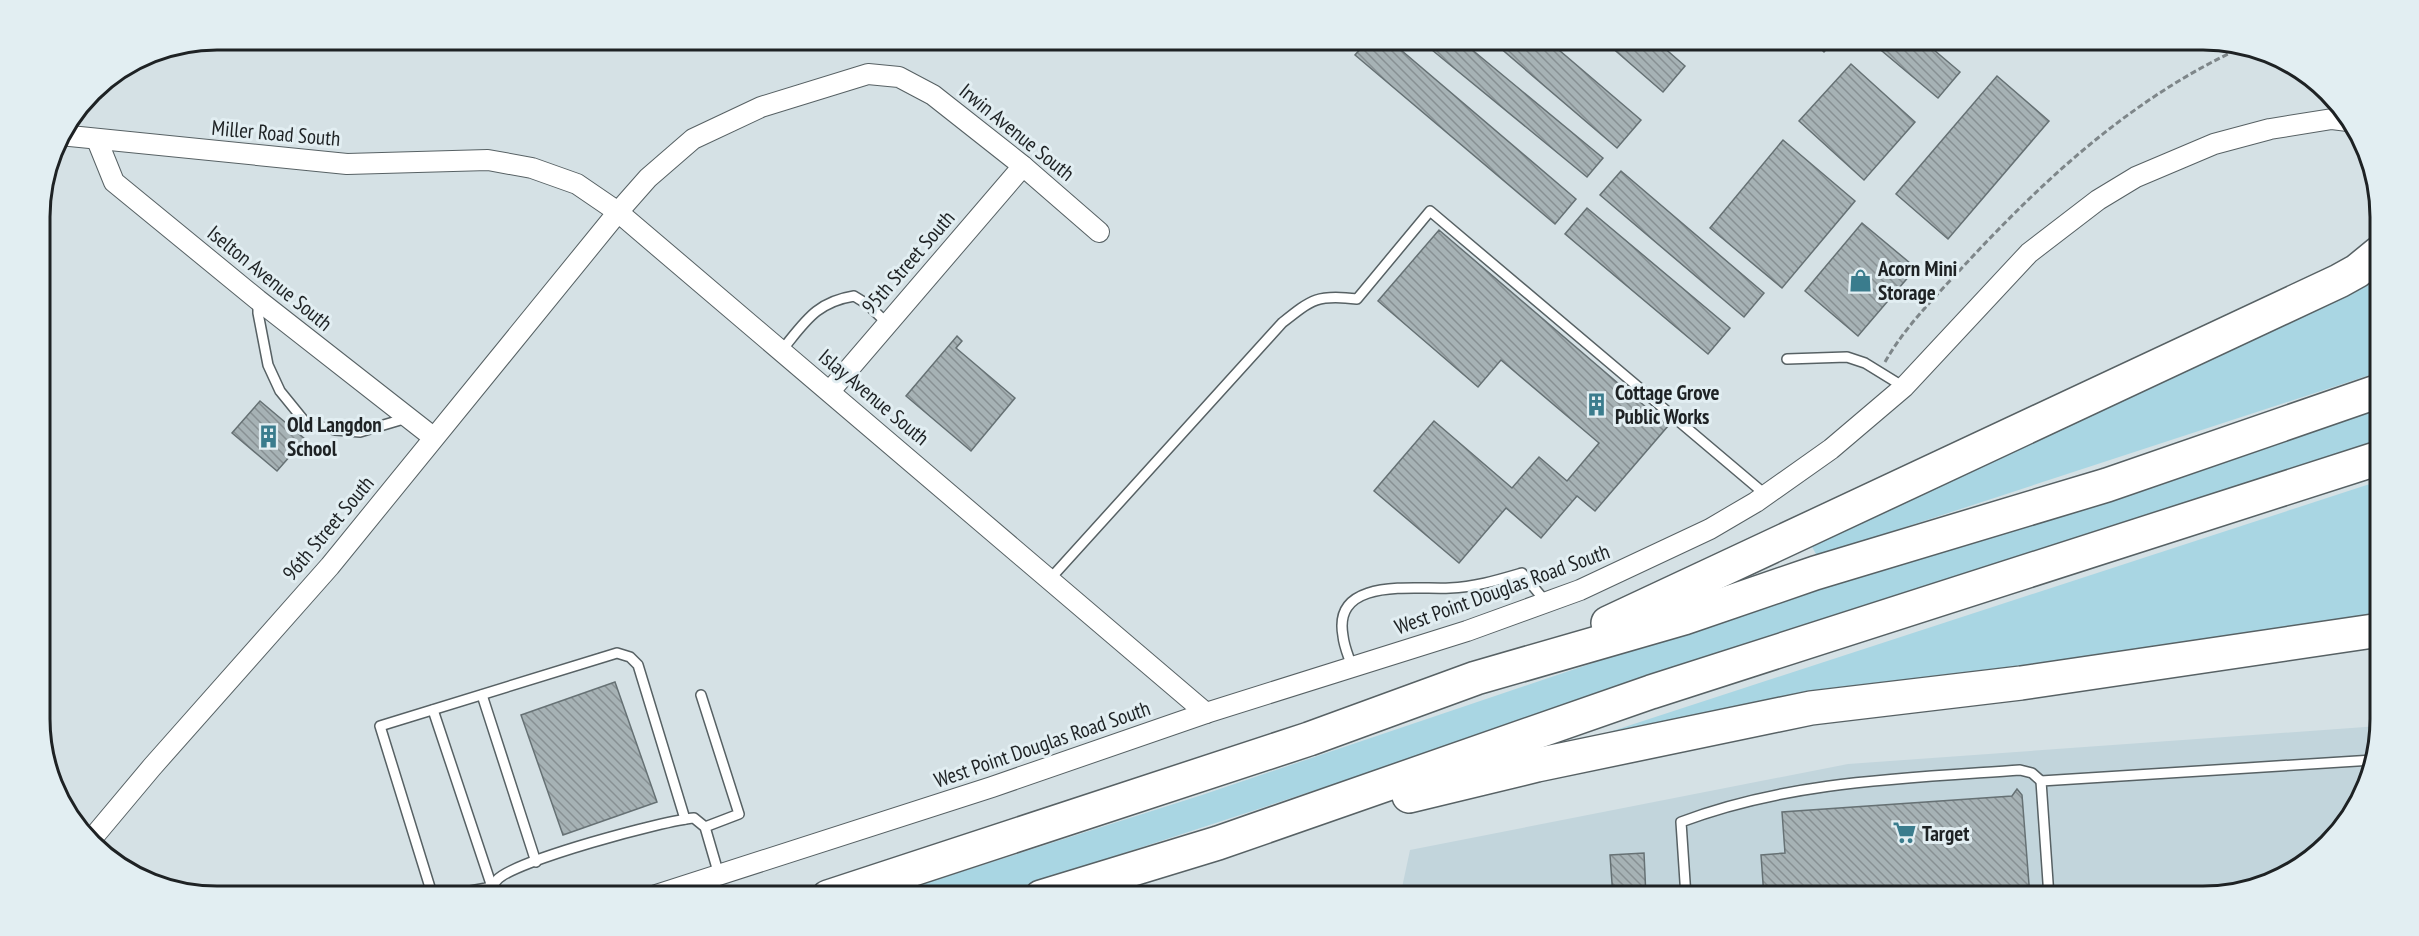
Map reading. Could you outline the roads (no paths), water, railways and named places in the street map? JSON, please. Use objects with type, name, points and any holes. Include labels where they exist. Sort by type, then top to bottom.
[{"type":"highway","points":[[1561,653],[1590,631],[2339,281],[2357,272],[2370,261]]},
{"type":"highway","points":[[861,886],[1309,739],[1476,678],[1684,618],[1815,573],[2107,485],[2370,395]]},
{"type":"highway","points":[[1077,886],[1218,843],[1651,692],[2370,461]]},
{"type":"highway","points":[[1218,843],[1538,765],[1811,708],[2021,682],[2370,631]]},
{"type":"street","name":"Irwin Avenue South","points":[[618,212],[648,178],[693,139],[762,107],[868,74],[899,77],[933,95],[1023,166],[1099,232]]},
{"type":"street","name":"West Point Douglas Road South","points":[[684,886],[993,787],[1206,713],[1352,667],[1580,590],[1710,529],[1766,495],[1831,449],[1904,387],[2029,253],[2098,200],[2136,177],[2214,144],[2270,129],[2337,119]]},
{"type":"street","name":"Miller Road South","points":[[70,136],[347,164],[488,160]]},
{"type":"street","name":"Iselton Avenue South","points":[[97,140],[114,182],[258,300],[433,437]]},
{"type":"street","name":"Islay Avenue South","points":[[488,160],[532,168],[577,184],[618,212],[1206,713]]},
{"type":"street","name":"95th Street South","points":[[830,391],[1023,166]]},
{"type":"street","name":"96th Street South","points":[[96,834],[330,566],[618,212]]},
{"type":"lane","points":[[1050,579],[1282,323],[1310,300],[1334,296],[1356,299],[1430,211],[1766,495]]},
{"type":"lane","points":[[782,350],[811,315],[820,307],[839,299],[854,296],[867,304],[888,324]]},
{"type":"lane","points":[[258,300],[258,313],[268,366],[280,392],[306,423],[335,430],[360,432],[407,418]]},
{"type":"lane","points":[[1787,359],[1847,357],[1880,372],[1904,387]]},
{"type":"lane","points":[[1352,667],[1342,636],[1343,624],[1349,607],[1369,591],[1481,585],[1522,573],[1546,603]]},
{"type":"lane","points":[[430,886],[380,726],[617,653],[630,657],[638,665],[685,819]]},
{"type":"lane","points":[[482,695],[536,862]]},
{"type":"lane","points":[[701,695],[739,814],[705,827]]},
{"type":"lane","points":[[433,710],[490,886]]},
{"type":"lane","points":[[2041,781],[2364,761]]},
{"type":"lane","points":[[1685,886],[1681,822],[1720,807],[1856,781],[2020,770],[2032,773],[2041,781],[2048,886]]},
{"type":"lane","points":[[494,886],[497,879],[536,862],[604,838],[694,818],[705,827],[719,875]]},
{"type":"place","name":"Acorn Mini Storage","points":[[1860,280]]},
{"type":"place","name":"Cottage Grove Public Works","points":[[1597,404]]},
{"type":"place","name":"Old Langdon School","points":[[269,436]]},
{"type":"place","name":"Target","points":[[1904,833]]}]
